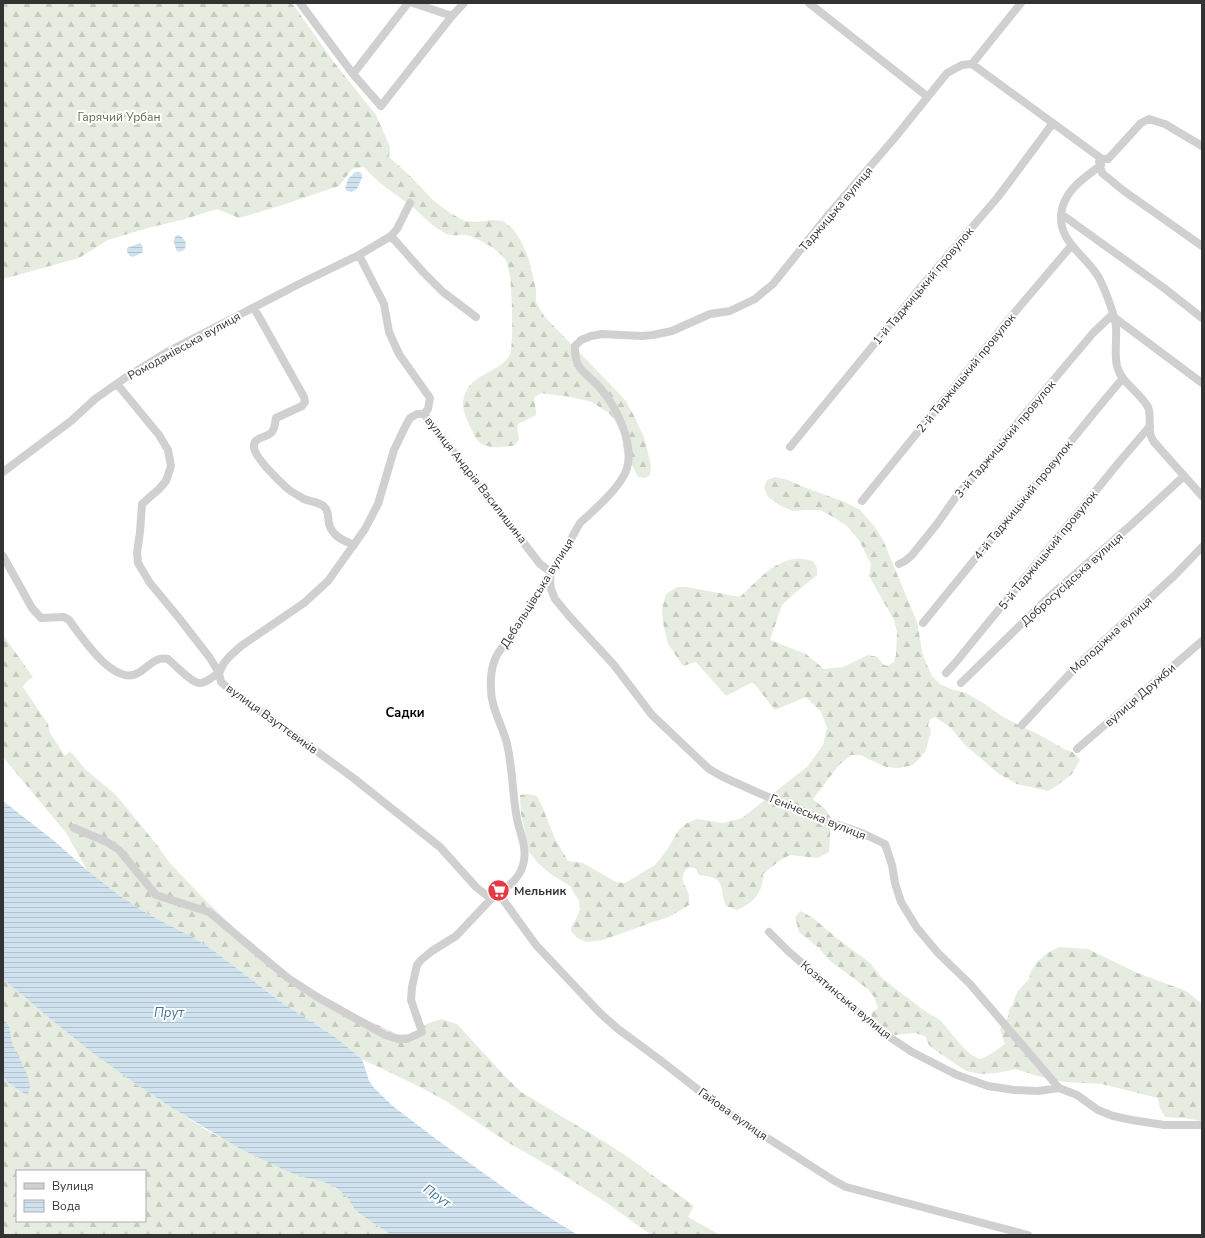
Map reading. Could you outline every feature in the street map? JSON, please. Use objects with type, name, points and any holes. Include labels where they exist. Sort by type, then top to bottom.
[{"type":"street","points":[[300,3],[353,74],[382,106],[452,16],[464,3]]},
{"type":"street","points":[[353,74],[408,3]]},
{"type":"street","points":[[413,3],[452,16]]},
{"type":"street","points":[[809,3],[928,97]]},
{"type":"street","points":[[1021,3],[972,64],[1102,159],[1108,159],[1141,123],[1149,119],[1165,124],[1202,146]]},
{"type":"street","name":"Таджицька вулиця","points":[[602,334],[642,336],[672,331],[710,314],[730,311],[756,299],[773,284],[830,214],[894,140],[947,73],[962,65],[972,64]]},
{"type":"street","name":"1-й Таджицький провулок","points":[[790,447],[925,282],[998,197],[1053,123]]},
{"type":"street","points":[[1095,154],[1101,165],[1102,173],[1124,191],[1202,246]]},
{"type":"street","points":[[1101,165],[1075,185],[1064,201],[1061,214],[1064,232],[1071,246],[1089,264],[1099,278],[1114,316],[1117,368],[1123,378],[1148,408],[1150,433],[1154,442],[1202,496]]},
{"type":"street","points":[[410,204],[397,229],[391,236],[443,292],[476,317]]},
{"type":"street","points":[[1061,214],[1164,288],[1202,318]]},
{"type":"street","name":"Ромоданівська вулиця","points":[[3,472],[71,421],[96,399],[169,351],[359,256],[391,236]]},
{"type":"street","name":"2-й Таджицький провулок","points":[[862,501],[1005,324],[1071,246]]},
{"type":"street","name":"вулиця Андрія Василишина","points":[[359,256],[384,304],[389,332],[399,354],[430,398],[428,409],[424,414],[540,564],[551,572]]},
{"type":"street","points":[[254,308],[304,397],[305,402],[302,406],[276,418],[271,433],[254,442],[253,446],[256,454],[277,478],[290,490],[305,499],[320,504],[326,509],[329,524],[337,538],[354,545]]},
{"type":"street","points":[[1114,316],[1202,383]]},
{"type":"street","name":"3-й Таджицький провулок","points":[[899,564],[912,555],[937,524],[958,494],[986,463],[1023,416],[1093,333],[1114,316]]},
{"type":"street","name":"Дебальцівська вулиця","points":[[500,894],[521,872],[524,865],[524,856],[523,839],[517,820],[506,740],[492,701],[490,688],[494,665],[497,655],[516,629],[581,523],[621,482],[627,469],[630,454],[625,435],[612,403],[600,388],[584,374],[577,364],[574,355],[575,346],[581,340],[602,334]]},
{"type":"street","name":"4-й Таджицький провулок","points":[[923,623],[1123,378]]},
{"type":"street","points":[[3,556],[32,608],[41,618],[64,617],[69,620],[100,659],[112,669],[131,676],[138,673],[156,659],[163,658],[168,659],[193,681],[199,683],[204,682],[219,673],[210,658],[150,583],[138,563],[137,553],[142,504],[166,481],[171,466],[168,450],[159,435],[117,384]]},
{"type":"street","name":"вулиця Взуттєвиків","points":[[424,414],[417,414],[410,418],[394,450],[378,504],[365,529],[328,581],[304,602],[241,646],[224,663],[219,673],[221,682],[236,696],[304,742],[346,773],[440,848],[476,887],[491,899]]},
{"type":"street","name":"5-й Таджицький провулок","points":[[946,673],[1150,426]]},
{"type":"street","name":"Добросусідська вулиця","points":[[960,683],[1049,597],[1184,476]]},
{"type":"street","name":"Молодіжна вулиця","points":[[1022,725],[1078,665],[1175,576],[1202,547]]},
{"type":"street","name":"Генічеська вулиця","points":[[551,572],[551,588],[555,599],[614,665],[652,715],[693,756],[709,769],[723,777],[824,820],[862,833],[885,844],[901,902],[917,928],[938,953],[970,984],[1059,1088]]},
{"type":"street","name":"вулиця Дружби","points":[[1077,749],[1202,640]]},
{"type":"street","points":[[74,828],[107,842],[119,850],[156,895],[209,912],[294,982],[355,1019],[386,1035],[398,1039],[407,1039],[422,1032],[410,1000],[417,965],[432,951],[456,936],[491,899],[500,894]]},
{"type":"street","name":"Гайова вулиця","points":[[500,894],[536,945],[600,1013],[618,1029],[724,1110],[801,1160],[846,1187],[1028,1235]]},
{"type":"street","name":"Козятинська вулиця","points":[[768,932],[879,1030],[912,1052],[957,1075],[988,1086],[1014,1090],[1038,1091],[1059,1088],[1077,1095],[1098,1110],[1113,1116],[1132,1120],[1164,1126],[1202,1125]]},
{"type":"green space","name":"Гарячий Урбан","points":[[3,3],[292,3],[333,61],[376,115],[390,147],[389,157],[434,201],[450,213],[465,221],[503,221],[514,230],[522,243],[529,260],[536,290],[536,302],[544,316],[626,401],[644,437],[651,465],[650,475],[645,478],[638,477],[632,465],[627,461],[624,453],[622,434],[610,414],[592,402],[571,397],[541,393],[536,396],[534,399],[536,415],[518,424],[517,428],[519,440],[515,445],[503,447],[486,446],[476,438],[465,415],[463,399],[472,383],[506,360],[510,354],[511,348],[512,299],[509,270],[505,259],[498,251],[471,236],[449,235],[438,229],[413,207],[381,184],[364,167],[352,169],[339,186],[273,208],[239,218],[217,209],[108,240],[79,258],[3,279]]},
{"type":"green space","points":[[775,477],[788,480],[845,502],[860,510],[875,527],[883,540],[917,622],[923,656],[932,676],[940,684],[966,693],[1000,715],[1064,749],[1073,752],[1080,760],[1072,774],[1048,791],[1017,784],[999,774],[965,745],[950,727],[935,717],[930,719],[928,725],[931,731],[925,752],[913,765],[899,768],[886,767],[860,755],[851,755],[839,765],[813,799],[825,809],[831,818],[829,852],[818,858],[790,855],[779,861],[763,874],[763,880],[759,891],[753,900],[748,904],[737,910],[726,906],[718,881],[700,875],[695,868],[689,867],[683,874],[683,881],[689,895],[689,905],[669,917],[603,940],[587,942],[577,938],[571,931],[571,927],[580,909],[579,901],[570,886],[552,875],[539,864],[529,852],[521,814],[520,795],[528,794],[537,796],[555,839],[568,861],[583,863],[616,882],[625,883],[655,865],[667,850],[678,831],[687,823],[697,819],[723,823],[742,818],[808,766],[823,745],[827,727],[821,712],[806,697],[775,710],[753,682],[726,696],[696,662],[683,666],[668,644],[663,623],[662,609],[666,594],[677,587],[687,587],[740,597],[764,574],[778,564],[796,559],[813,561],[817,568],[817,575],[782,605],[770,640],[806,654],[824,669],[843,667],[868,655],[877,657],[884,665],[888,666],[894,662],[896,655],[897,632],[894,620],[869,576],[871,564],[859,540],[847,526],[820,510],[793,511],[781,506],[768,497],[764,488],[767,480]]},
{"type":"green space","points":[[3,635],[33,677],[26,682],[23,687],[48,724],[50,733],[65,756],[70,751],[85,769],[116,795],[169,862],[205,900],[266,958],[294,980],[344,1009],[397,1034],[411,1034],[429,1023],[441,1019],[457,1024],[521,1092],[632,1160],[694,1206],[688,1217],[720,1235],[651,1235],[607,1203],[549,1166],[507,1142],[446,1101],[362,1059],[335,1037],[281,1002],[214,951],[194,938],[148,914],[120,896],[87,870],[67,834],[3,757]]},
{"type":"green space","points":[[801,911],[813,918],[839,940],[869,962],[881,977],[897,990],[941,1021],[970,1054],[979,1059],[986,1057],[1005,1044],[1000,1029],[1008,1017],[1009,1010],[1018,991],[1029,979],[1031,971],[1037,962],[1047,953],[1059,947],[1088,949],[1135,972],[1186,991],[1202,1004],[1202,1121],[1165,1117],[1160,1108],[1158,1098],[1102,1084],[1065,1082],[1037,1076],[1016,1069],[997,1073],[981,1074],[966,1071],[929,1045],[925,1036],[915,1033],[895,1035],[881,1029],[871,1021],[872,1012],[878,1008],[874,997],[869,990],[829,960],[819,948],[799,932],[795,917]]},
{"type":"green space","points":[[3,979],[47,1016],[133,1082],[172,1108],[208,1131],[299,1176],[324,1182],[337,1188],[347,1197],[355,1210],[392,1235],[3,1235],[3,1077],[7,1082],[28,1095],[12,1043],[9,1026],[3,1018]]},
{"type":"water","points":[[358,172],[362,174],[362,178],[357,189],[352,192],[347,191],[345,189],[348,179],[354,173]]},
{"type":"water","points":[[179,235],[186,243],[184,250],[179,252],[177,251],[174,242],[176,236]]},
{"type":"water","points":[[140,243],[142,245],[142,253],[133,257],[130,256],[127,252],[127,248]]},
{"type":"water","name":"Прут","points":[[3,801],[53,840],[87,870],[120,896],[148,914],[194,938],[214,951],[281,1002],[335,1037],[362,1059],[369,1081],[374,1088],[394,1107],[524,1202],[578,1235],[392,1235],[355,1210],[347,1197],[337,1188],[324,1182],[299,1176],[239,1148],[172,1108],[89,1050],[3,979]]},
{"type":"water","points":[[3,1018],[9,1026],[12,1043],[27,1074],[30,1085],[28,1096],[7,1082],[3,1077]]},
{"type":"place","name":"Мельник","points":[[498,891]]},
{"type":"district","name":"Садки","points":[[405,713]]}]
